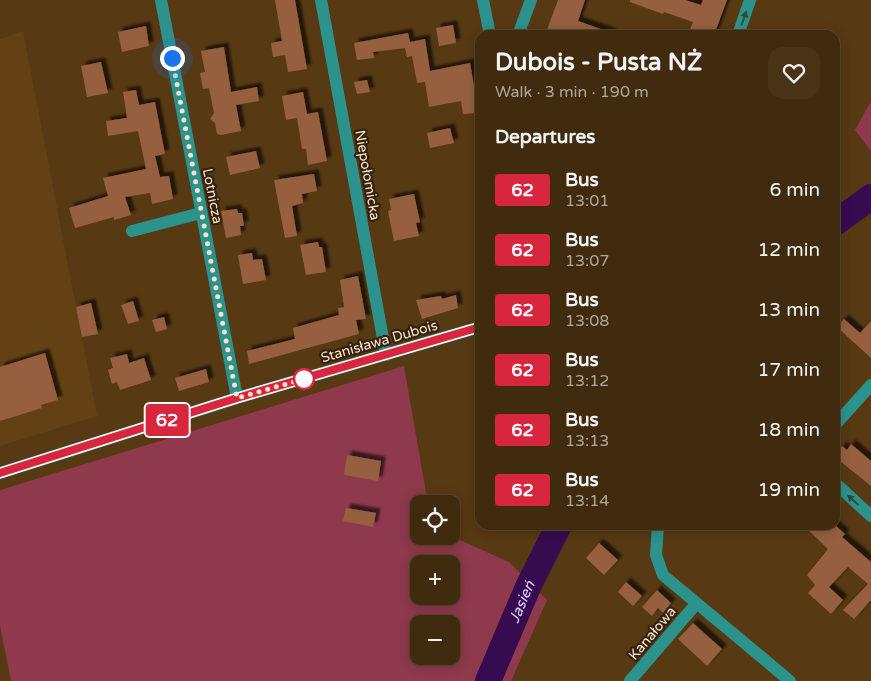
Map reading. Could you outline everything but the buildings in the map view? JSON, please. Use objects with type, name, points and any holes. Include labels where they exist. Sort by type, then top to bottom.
[{"type":"street","name":"Lotnicza","points":[[160,0],[237,398]]},
{"type":"street","name":"Niepołomicka","points":[[321,0],[386,355]]},
{"type":"street","points":[[482,0],[489,30]]},
{"type":"street","points":[[520,30],[531,0]]},
{"type":"street","points":[[740,30],[750,0]]},
{"type":"street","points":[[132,231],[201,213]]},
{"type":"street","name":"Stanisława Dubois","points":[[0,473],[237,398],[475,328]]},
{"type":"street","points":[[840,419],[871,384]]},
{"type":"street","points":[[840,488],[871,516]]},
{"type":"street","points":[[658,530],[656,555],[663,575],[790,681]]},
{"type":"street","name":"Kanałowa","points":[[630,681],[696,604]]},
{"type":"shaded area","points":[[23,31],[97,416],[0,446],[0,39]]},
{"type":"shaded area","points":[[871,101],[871,151],[855,130]]},
{"type":"shaded area","points":[[404,366],[426,495],[410,495],[410,545],[460,545],[460,540],[509,562],[547,600],[511,681],[11,681],[0,626],[0,490]]},
{"type":"waterway","name":"Jasień","points":[[840,219],[871,197]]},
{"type":"waterway","name":"Jasień","points":[[488,681],[528,587],[556,530]]},
{"type":"bus line","name":"62","points":[[0,473],[237,398],[475,329]]},
{"type":"route","points":[[172,58],[237,398],[304,379]]}]
